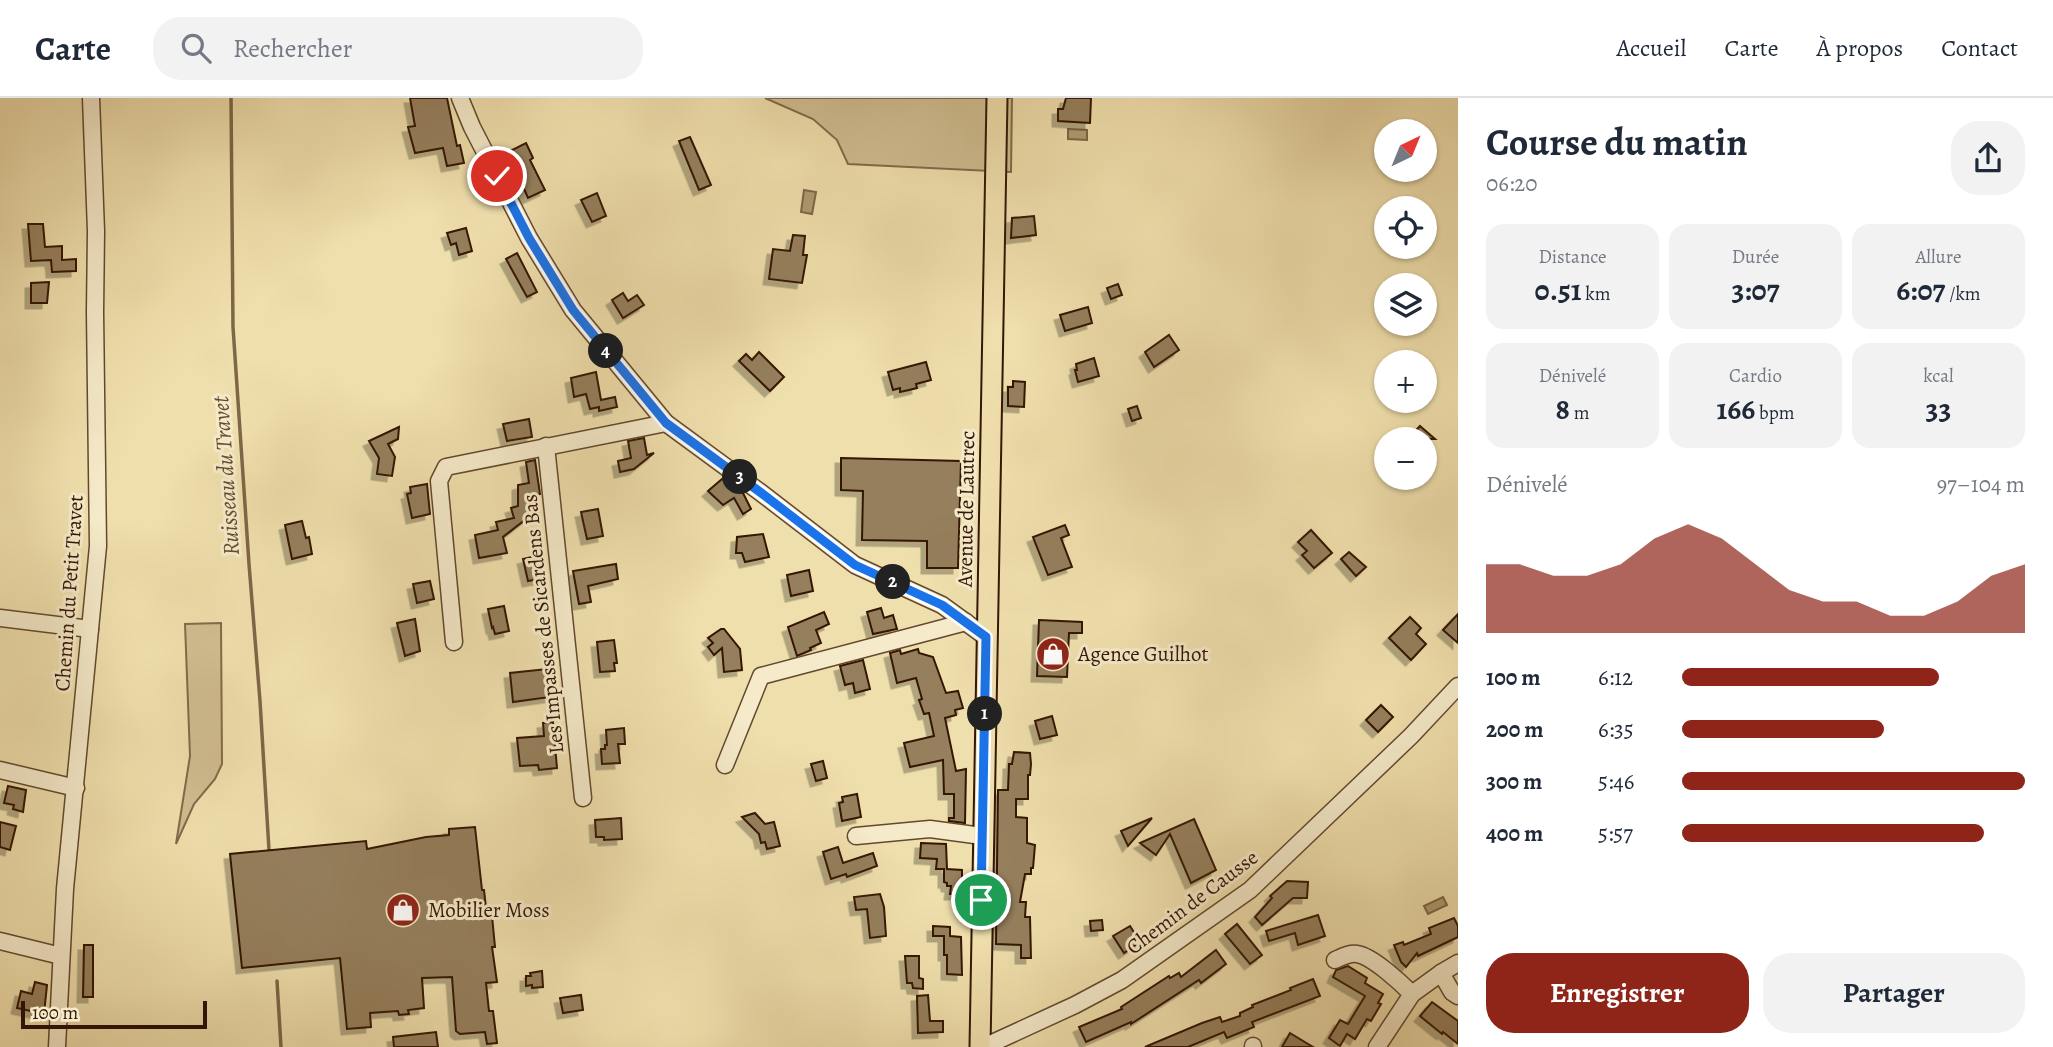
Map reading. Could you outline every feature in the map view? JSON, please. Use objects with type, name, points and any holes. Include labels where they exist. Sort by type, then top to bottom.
[{"type":"main road","name":"Avenue de Lautrec","points":[[980,1046],[998,98]]},
{"type":"street","name":"Chemin du Petit Travet","points":[[57,1047],[65,889],[98,547],[96,231],[91,98]]},
{"type":"street","points":[[460,98],[529,238],[573,310],[666,423],[855,565],[942,605],[986,637]]},
{"type":"street","points":[[454,642],[439,481],[446,467],[666,423]]},
{"type":"street","name":"Les Impasses de Sicardens Bas","points":[[546,446],[583,798]]},
{"type":"street","points":[[0,618],[90,629]]},
{"type":"street","points":[[725,765],[761,676],[966,622]]},
{"type":"street","name":"Chemin de Causse","points":[[980,1046],[988,1045],[1075,1005],[1122,980],[1250,890],[1411,736],[1458,686]]},
{"type":"street","points":[[0,770],[76,788]]},
{"type":"street","points":[[856,836],[930,829],[982,836]]},
{"type":"street","points":[[0,941],[61,956]]},
{"type":"street","points":[[1335,960],[1370,953],[1412,994]]},
{"type":"street","points":[[1377,1047],[1412,994],[1458,964]]},
{"type":"street","points":[[1441,973],[1452,992],[1458,996]]},
{"type":"shaded area","points":[[765,98],[1012,98],[1011,172],[848,164],[837,140],[813,119]]},
{"type":"shaded area","points":[[1068,129],[1087,130],[1087,140],[1068,139]]},
{"type":"shaded area","points":[[804,190],[816,192],[812,214],[801,212]]},
{"type":"shaded area","points":[[221,623],[222,764],[215,779],[194,804],[176,844],[190,756],[185,624]]},
{"type":"shaded area","points":[[1443,897],[1447,905],[1428,914],[1424,906]]},
{"type":"building","points":[[410,98],[447,98],[457,146],[460,145],[464,163],[447,166],[443,148],[415,153],[408,127],[415,126]]},
{"type":"building","points":[[1066,98],[1091,98],[1090,123],[1058,121],[1058,109],[1063,109]]},
{"type":"building","points":[[690,137],[711,185],[699,190],[679,141]]},
{"type":"building","points":[[526,143],[533,158],[530,160],[545,190],[528,198],[508,152]]},
{"type":"building","points":[[597,193],[606,216],[592,222],[581,200]]},
{"type":"building","points":[[1034,216],[1036,235],[1011,238],[1012,218]]},
{"type":"building","points":[[28,224],[43,224],[45,247],[62,246],[62,260],[76,259],[76,271],[52,272],[51,260],[31,261]]},
{"type":"building","points":[[466,228],[472,251],[459,255],[456,243],[451,245],[447,233]]},
{"type":"building","points":[[793,235],[805,236],[803,255],[807,255],[802,283],[769,279],[773,249],[790,251]]},
{"type":"building","points":[[517,253],[537,292],[527,297],[506,259]]},
{"type":"building","points":[[49,282],[47,303],[31,303],[31,283]]},
{"type":"building","points":[[1118,284],[1122,295],[1111,299],[1107,288]]},
{"type":"building","points":[[623,293],[628,301],[637,295],[644,305],[623,318],[612,300]]},
{"type":"building","points":[[1088,307],[1092,323],[1065,331],[1060,315]]},
{"type":"building","points":[[1169,335],[1179,350],[1154,367],[1145,352]]},
{"type":"building","points":[[759,352],[784,377],[770,391],[739,361],[746,354],[752,360]]},
{"type":"building","points":[[1094,358],[1099,376],[1078,382],[1076,364]]},
{"type":"building","points":[[926,362],[931,380],[916,384],[917,388],[900,392],[900,388],[893,390],[888,372]]},
{"type":"building","points":[[596,372],[601,400],[615,397],[617,407],[599,411],[599,407],[590,409],[586,394],[574,397],[571,378]]},
{"type":"building","points":[[1013,381],[1025,382],[1024,407],[1008,406],[1008,387],[1013,387]]},
{"type":"building","points":[[1137,406],[1141,418],[1132,421],[1128,409]]},
{"type":"building","points":[[529,419],[532,437],[507,441],[503,424]]},
{"type":"building","points":[[399,427],[398,439],[388,444],[395,457],[392,476],[377,474],[379,458],[369,441]]},
{"type":"building","points":[[644,438],[647,455],[654,453],[634,469],[620,472],[618,461],[631,458],[628,441]]},
{"type":"building","points":[[841,458],[961,461],[958,568],[927,568],[927,541],[862,540],[863,491],[841,490]]},
{"type":"building","points":[[535,460],[540,494],[536,495],[539,514],[530,516],[503,537],[507,553],[479,558],[475,535],[498,530],[496,522],[514,518],[511,508],[518,506],[518,485],[529,483],[526,462]]},
{"type":"building","points":[[722,479],[743,493],[751,509],[743,514],[734,498],[723,505],[708,491]]},
{"type":"building","points":[[427,484],[430,514],[412,518],[407,494],[411,493],[410,487]]},
{"type":"building","points":[[598,509],[603,536],[587,539],[581,512]]},
{"type":"building","points":[[302,521],[312,554],[292,559],[285,525]]},
{"type":"building","points":[[1065,525],[1069,535],[1061,538],[1072,567],[1048,575],[1033,537]]},
{"type":"building","points":[[1311,530],[1332,553],[1314,568],[1302,555],[1307,551],[1298,542]]},
{"type":"building","points":[[763,534],[769,557],[745,562],[742,553],[736,553],[737,537]]},
{"type":"building","points":[[1349,552],[1366,567],[1356,576],[1341,559]]},
{"type":"building","points":[[541,555],[545,578],[528,581],[523,559]]},
{"type":"building","points":[[616,564],[618,579],[588,586],[591,602],[579,604],[573,571]]},
{"type":"building","points":[[809,570],[813,591],[791,596],[787,575]]},
{"type":"building","points":[[430,581],[434,599],[417,603],[413,584]]},
{"type":"building","points":[[504,606],[509,631],[495,634],[488,609]]},
{"type":"building","points":[[881,608],[884,618],[893,615],[897,629],[873,634],[867,612]]},
{"type":"building","points":[[824,612],[829,624],[816,630],[821,643],[797,656],[788,627]]},
{"type":"building","points":[[1458,614],[1458,643],[1443,630]]},
{"type":"building","points":[[1410,617],[1421,628],[1416,634],[1426,644],[1411,660],[1389,638]]},
{"type":"building","points":[[415,619],[420,651],[405,656],[397,623]]},
{"type":"building","name":"Agence Guilhot","points":[[1039,620],[1082,622],[1082,633],[1069,633],[1067,677],[1037,676]]},
{"type":"building","points":[[724,629],[740,649],[742,670],[724,672],[722,648],[714,655],[708,647],[713,643],[708,638]]},
{"type":"building","points":[[614,640],[617,663],[614,663],[615,671],[600,672],[597,642]]},
{"type":"building","points":[[918,649],[919,653],[933,657],[946,693],[958,691],[963,708],[955,710],[956,715],[945,718],[956,771],[966,769],[965,823],[949,821],[949,818],[954,818],[954,794],[944,794],[943,760],[910,767],[904,743],[934,736],[929,713],[924,714],[919,700],[922,699],[916,678],[897,683],[890,653],[900,650],[901,654]]},
{"type":"building","points":[[863,660],[870,689],[855,693],[853,683],[845,685],[840,666]]},
{"type":"building","points":[[547,669],[550,697],[513,702],[510,673]]},
{"type":"building","points":[[1381,705],[1393,717],[1378,732],[1366,720]]},
{"type":"building","points":[[1052,716],[1057,735],[1040,739],[1035,721]]},
{"type":"building","points":[[553,722],[557,768],[539,770],[538,765],[520,766],[517,738],[544,736],[543,723]]},
{"type":"building","points":[[624,728],[625,744],[618,744],[620,763],[602,764],[601,749],[605,749],[607,745],[606,730]]},
{"type":"building","points":[[1014,752],[1030,753],[1031,764],[1028,799],[1016,799],[1016,817],[1027,818],[1027,843],[1035,845],[1033,868],[1031,874],[1025,874],[1020,902],[1026,902],[1025,917],[1030,917],[1031,958],[1021,958],[1021,945],[996,944],[998,790],[1008,790],[1009,764],[1012,764]]},
{"type":"building","points":[[823,761],[827,778],[816,781],[811,764]]},
{"type":"building","points":[[8,786],[26,790],[23,812],[13,809],[14,805],[4,803]]},
{"type":"building","points":[[857,794],[861,817],[842,821],[839,803],[843,802],[842,797]]},
{"type":"building","points":[[755,813],[765,824],[774,822],[780,846],[767,849],[765,842],[761,843],[759,834],[742,817]]},
{"type":"building","points":[[621,818],[622,839],[604,840],[604,837],[596,837],[595,820]]},
{"type":"building","points":[[1152,818],[1128,846],[1121,831]]},
{"type":"building","points":[[1194,819],[1216,870],[1191,883],[1170,834],[1156,855],[1140,843]]},
{"type":"building","points":[[0,822],[16,826],[10,850],[0,847]]},
{"type":"building","points":[[475,827],[482,890],[487,916],[492,916],[495,947],[492,947],[497,982],[486,983],[497,1043],[487,1044],[485,1032],[460,1034],[456,1031],[452,977],[422,978],[424,1008],[408,1010],[409,1014],[399,1015],[398,1011],[370,1013],[371,1027],[347,1029],[340,958],[242,968],[230,854],[366,841],[367,849],[449,835],[449,829]]},
{"type":"building","points":[[921,843],[946,844],[947,869],[962,870],[962,894],[950,894],[951,886],[944,882],[944,869],[936,869],[937,859],[920,858]]},
{"type":"building","points":[[838,847],[843,863],[873,853],[877,866],[847,877],[846,874],[831,879],[823,852]]},
{"type":"building","points":[[1287,881],[1308,882],[1307,898],[1293,898],[1262,925],[1255,917],[1272,898],[1270,896]]},
{"type":"building","points":[[880,894],[884,907],[886,936],[870,938],[867,909],[856,910],[854,897]]},
{"type":"building","points":[[1318,915],[1325,936],[1298,945],[1295,933],[1269,941],[1266,931]]},
{"type":"building","points":[[1454,918],[1458,926],[1458,937],[1418,956],[1417,953],[1406,967],[1401,962],[1394,945],[1403,942],[1404,945],[1431,934],[1429,928]]},
{"type":"building","points":[[1102,920],[1103,930],[1091,931],[1090,921]]},
{"type":"building","points":[[1237,924],[1262,955],[1250,964],[1225,934]]},
{"type":"building","points":[[933,926],[950,927],[950,936],[961,937],[962,975],[947,974],[944,936],[933,936]]},
{"type":"building","points":[[1130,926],[1140,942],[1124,953],[1113,936]]},
{"type":"building","points":[[84,945],[93,945],[93,997],[83,997]]},
{"type":"building","points":[[1216,950],[1226,964],[1201,983],[1199,980],[1131,1024],[1086,1042],[1079,1027],[1122,1009],[1121,1007],[1169,976],[1170,978],[1179,973],[1181,977]]},
{"type":"building","points":[[905,956],[919,956],[919,978],[923,979],[923,989],[913,988],[912,983],[907,983]]},
{"type":"building","points":[[1348,966],[1367,978],[1365,983],[1383,994],[1378,1003],[1381,1004],[1371,1021],[1367,1019],[1355,1039],[1347,1034],[1340,1046],[1329,1038],[1340,1020],[1348,1024],[1365,996],[1333,977],[1336,970]]},
{"type":"building","points":[[542,971],[543,987],[526,986],[526,976]]},
{"type":"building","points":[[1313,979],[1320,996],[1252,1022],[1254,1027],[1227,1038],[1224,1032],[1188,1047],[1145,1047],[1220,1017],[1222,1022],[1240,1016],[1240,1013],[1253,1007],[1252,1005]]},
{"type":"building","points":[[35,982],[47,985],[44,1014],[17,1008],[21,991],[32,994]]},
{"type":"building","points":[[581,995],[583,1010],[563,1013],[560,998]]},
{"type":"building","points":[[928,995],[930,1021],[943,1021],[943,1032],[918,1033],[917,996]]},
{"type":"building","points":[[1432,1002],[1458,1021],[1458,1044],[1420,1016]]},
{"type":"building","points":[[436,1032],[438,1047],[394,1047],[393,1037]]},
{"type":"building","points":[[1290,1033],[1313,1047],[1282,1047]]},
{"type":"waterway","name":"Ruisseau du Travet","points":[[231,98],[233,327],[269,850]]},
{"type":"waterway","name":"Ruisseau du Travet","points":[[277,981],[281,1047]]},
{"type":"place","name":"Agence Guilhot","points":[[1053,654]]},
{"type":"place","name":"Mobilier Moss","points":[[403,910]]},
{"type":"route","points":[[497,176],[529,238],[573,310],[666,423],[855,565],[942,605],[986,637],[981,900]]}]
